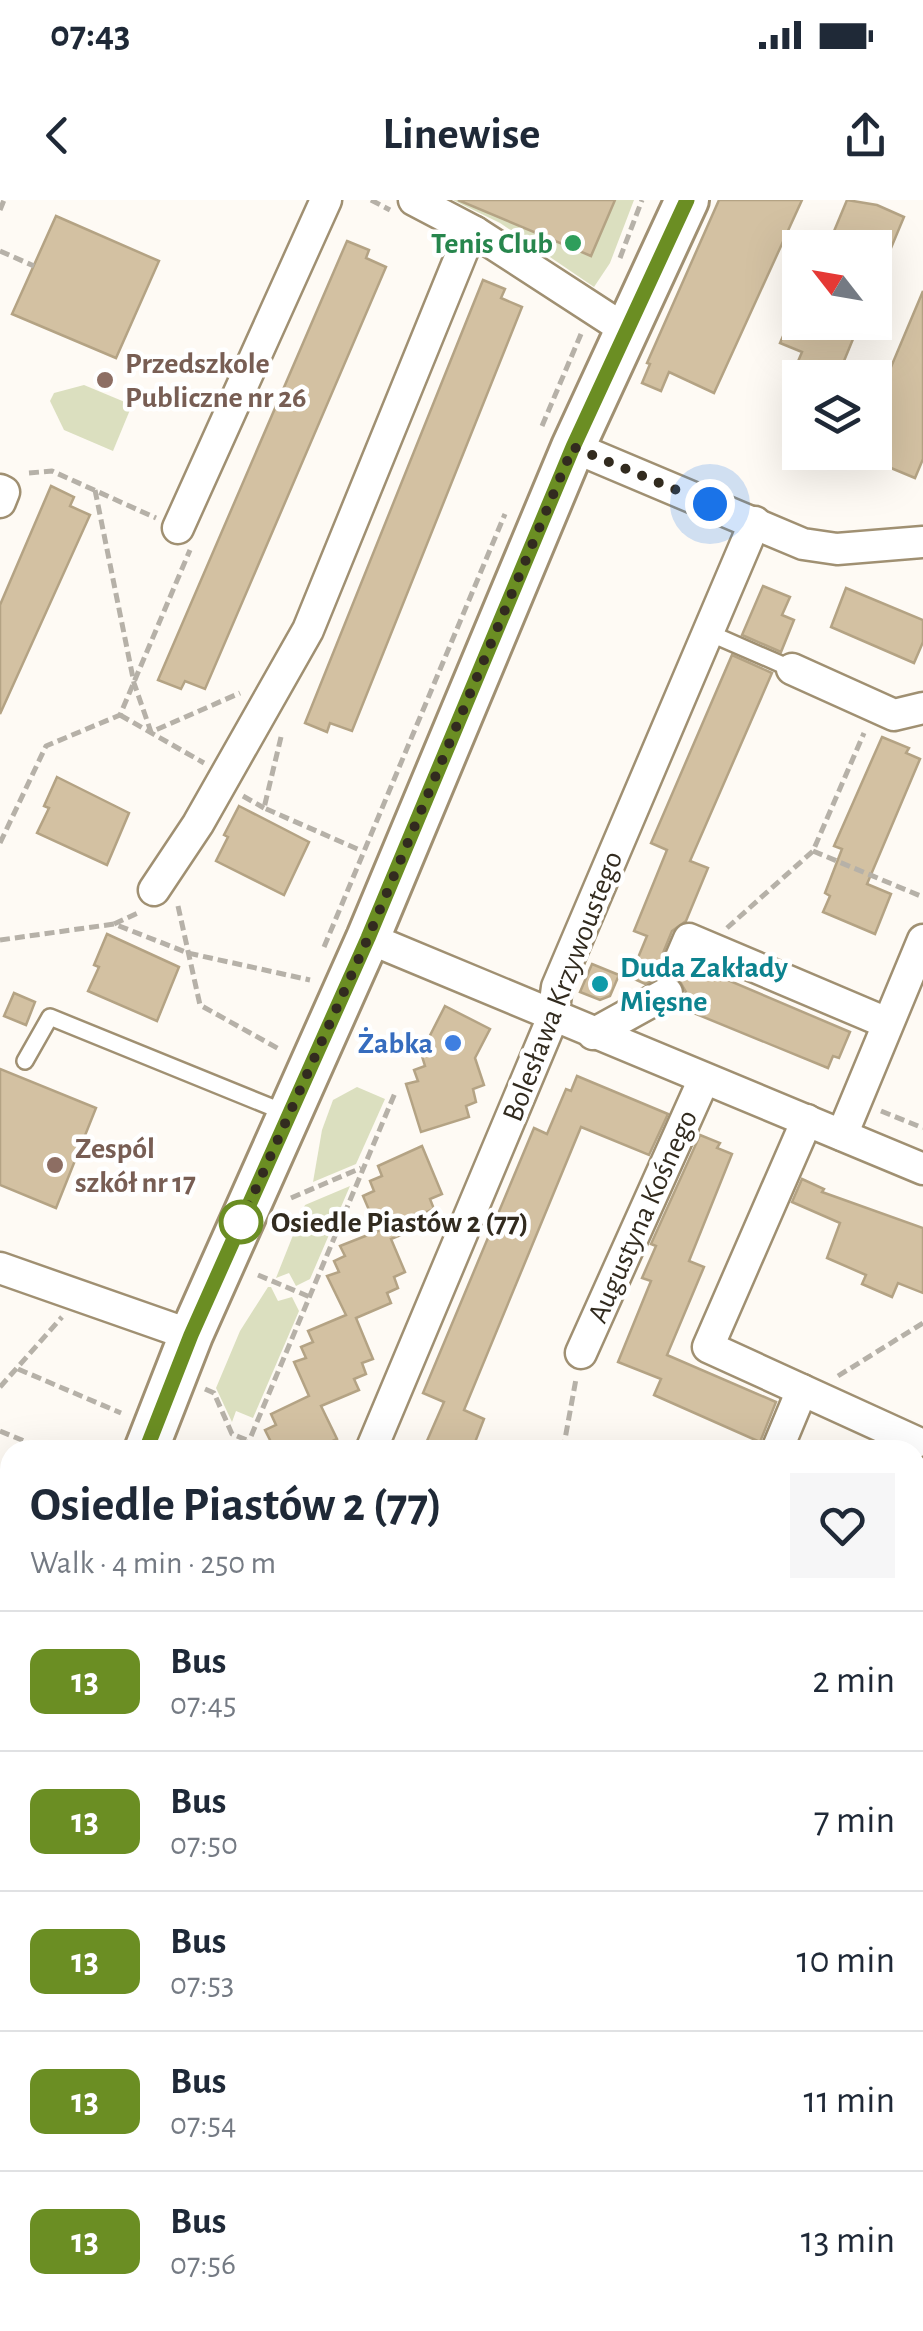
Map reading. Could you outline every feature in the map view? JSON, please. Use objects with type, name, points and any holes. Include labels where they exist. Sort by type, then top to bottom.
[{"type":"street","points":[[178,528],[326,200]]},
{"type":"street","points":[[414,200],[475,232],[609,319]]},
{"type":"street","points":[[150,1440],[191,1335],[368,938],[557,438],[609,319],[687,200]]},
{"type":"street","points":[[161,878],[224,780],[308,630],[463,250],[475,232]]},
{"type":"street","points":[[557,438],[802,544],[837,549],[923,542]]},
{"type":"street","points":[[0,490],[4,492],[0,502]]},
{"type":"street","name":"Bolesława Krzywoustego","points":[[376,1440],[553,1017],[558,987],[754,522]]},
{"type":"street","points":[[792,669],[894,715],[923,708]]},
{"type":"street","name":"Augustyna Kośnego","points":[[368,938],[923,1170]]},
{"type":"street","points":[[842,1135],[923,940]]},
{"type":"street","points":[[693,954],[887,1022]]},
{"type":"street","points":[[594,1034],[666,993]]},
{"type":"street","name":"Augustyna Kośnego","points":[[581,1353],[704,1079]]},
{"type":"street","points":[[807,1120],[708,1347],[917,1439]]},
{"type":"street","points":[[0,1268],[191,1335]]},
{"type":"street","points":[[782,1440],[806,1392]]},
{"type":"lane","points":[[707,632],[792,669]]},
{"type":"lane","points":[[25,1061],[50,1017],[290,1114]]},
{"type":"path","points":[[0,210],[4,200]]},
{"type":"path","points":[[557,438],[609,319],[615,271],[642,200]]},
{"type":"path","points":[[0,251],[34,266]]},
{"type":"path","points":[[29,473],[52,470],[178,528]]},
{"type":"path","points":[[95,490],[134,683],[151,732]]},
{"type":"path","points":[[322,950],[510,502]]},
{"type":"path","points":[[151,732],[238,692],[268,702]]},
{"type":"path","points":[[693,954],[813,850],[876,708]]},
{"type":"path","points":[[120,715],[210,767],[236,792],[264,808]]},
{"type":"path","points":[[813,850],[923,897]]},
{"type":"path","points":[[161,878],[188,954],[200,1005],[279,1049]]},
{"type":"path","points":[[0,940],[114,924],[188,954],[310,980]]},
{"type":"path","points":[[249,1440],[395,1093]]},
{"type":"path","points":[[855,1100],[923,1128]]},
{"type":"path","points":[[291,1198],[364,1167]]},
{"type":"path","points":[[258,1275],[310,1297]]},
{"type":"path","points":[[0,1387],[80,1296]]},
{"type":"path","points":[[806,1392],[923,1323]]},
{"type":"path","points":[[566,1440],[581,1353]]},
{"type":"path","points":[[17,1369],[121,1413]]},
{"type":"path","points":[[198,1386],[214,1393],[232,1434],[247,1440]]},
{"type":"green space","name":"Tenis Club","points":[[453,200],[634,200],[610,263],[594,287],[500,223]]},
{"type":"green space","points":[[84,385],[132,405],[113,451],[64,430],[50,401],[54,393]]},
{"type":"green space","points":[[357,1087],[385,1099],[356,1164],[313,1182],[322,1130],[333,1100]]},
{"type":"green space","points":[[350,1186],[310,1279],[296,1286],[289,1273],[276,1278],[305,1205]]},
{"type":"green space","points":[[268,1287],[278,1301],[292,1297],[299,1311],[253,1418],[236,1411],[232,1422],[216,1388],[240,1331]]},
{"type":"building","name":"Tenis Club","points":[[458,200],[615,200],[591,256]]},
{"type":"building","points":[[719,200],[802,200],[788,230],[782,230],[782,244],[714,393],[669,372],[661,391],[642,383],[650,364],[647,363]]},
{"type":"building","points":[[847,200],[877,205],[904,217],[892,246],[892,230],[834,230]]},
{"type":"building","points":[[56,216],[159,261],[116,358],[12,314]]},
{"type":"building","points":[[347,241],[369,250],[366,258],[386,267],[205,689],[185,681],[181,689],[158,680]]},
{"type":"building","points":[[483,280],[505,289],[501,298],[522,307],[352,731],[330,723],[327,732],[305,723]]},
{"type":"building","points":[[923,291],[923,459],[915,478],[892,468],[892,365]]},
{"type":"building","points":[[782,338],[853,340],[844,360],[799,360],[802,352],[780,343]]},
{"type":"building","points":[[51,486],[74,497],[70,506],[90,515],[0,714],[0,605]]},
{"type":"building","points":[[763,586],[790,597],[782,615],[794,620],[781,652],[742,635]]},
{"type":"building","points":[[846,588],[923,620],[923,642],[914,663],[831,627]]},
{"type":"building","points":[[732,655],[772,673],[690,861],[708,868],[686,921],[672,931],[663,953],[662,963],[669,975],[645,984],[630,977],[647,936],[634,931],[667,850],[651,843]]},
{"type":"building","points":[[882,737],[909,748],[906,753],[920,759],[867,884],[891,894],[875,934],[823,912],[830,896],[825,893],[842,849],[834,846]]},
{"type":"building","points":[[57,777],[129,813],[107,865],[37,833]]},
{"type":"building","points":[[239,806],[309,842],[284,895],[216,861]]},
{"type":"building","points":[[107,934],[179,967],[157,1021],[88,991]]},
{"type":"building","name":"Duda Zakłady Mięsne","points":[[592,964],[619,975],[610,996],[600,1000],[580,992]]},
{"type":"building","points":[[697,967],[850,1032],[839,1058],[833,1056],[828,1068],[679,1007],[686,992],[678,978],[690,976]]},
{"type":"building","points":[[14,993],[35,1002],[26,1025],[4,1016]]},
{"type":"building","points":[[445,1006],[490,1029],[475,1058],[484,1085],[473,1089],[476,1102],[466,1106],[469,1117],[421,1132],[406,1084],[418,1081],[414,1070],[425,1066],[421,1053]]},
{"type":"building","points":[[0,1069],[96,1108],[56,1208],[0,1185]]},
{"type":"building","points":[[577,1076],[668,1114],[649,1155],[581,1127],[464,1410],[484,1419],[476,1440],[427,1440],[444,1402],[423,1393],[534,1128],[547,1134],[566,1089],[571,1091]]},
{"type":"building","points":[[700,1135],[720,1143],[717,1148],[732,1154],[689,1261],[704,1267],[667,1355],[776,1402],[761,1440],[654,1395],[661,1379],[618,1362],[651,1281],[642,1278],[656,1246],[651,1244]]},
{"type":"building","points":[[422,1146],[442,1194],[430,1199],[434,1209],[422,1214],[427,1224],[391,1239],[405,1272],[394,1277],[398,1288],[387,1293],[391,1303],[356,1318],[373,1359],[362,1363],[366,1374],[354,1379],[359,1390],[321,1406],[337,1439],[270,1440],[265,1430],[276,1425],[271,1414],[309,1396],[294,1362],[306,1358],[301,1347],[313,1342],[308,1331],[346,1315],[327,1276],[339,1272],[334,1261],[345,1256],[340,1246],[378,1231],[363,1196],[374,1191],[370,1181],[382,1176],[378,1166]]},
{"type":"building","points":[[802,1179],[824,1189],[822,1192],[923,1228],[923,1293],[898,1283],[892,1297],[862,1284],[866,1275],[827,1258],[840,1223],[792,1202]]},
{"type":"bus line","name":"13","points":[[150,1440],[191,1335],[368,938],[573,447],[687,200]]},
{"type":"place","name":"Tenis Club","points":[[573,243]]},
{"type":"place","name":"Przedszkole Publiczne nr 26","points":[[105,380]]},
{"type":"place","name":"Duda Zakłady Mięsne","points":[[600,984]]},
{"type":"place","name":"Żabka","points":[[453,1043]]},
{"type":"place","name":"Zespól szkół nr 17","points":[[55,1165]]},
{"type":"place","name":"Osiedle Piastów 2 (77)","points":[[241,1222]]},
{"type":"route","points":[[241,1222],[368,938],[573,447],[710,504]]}]
